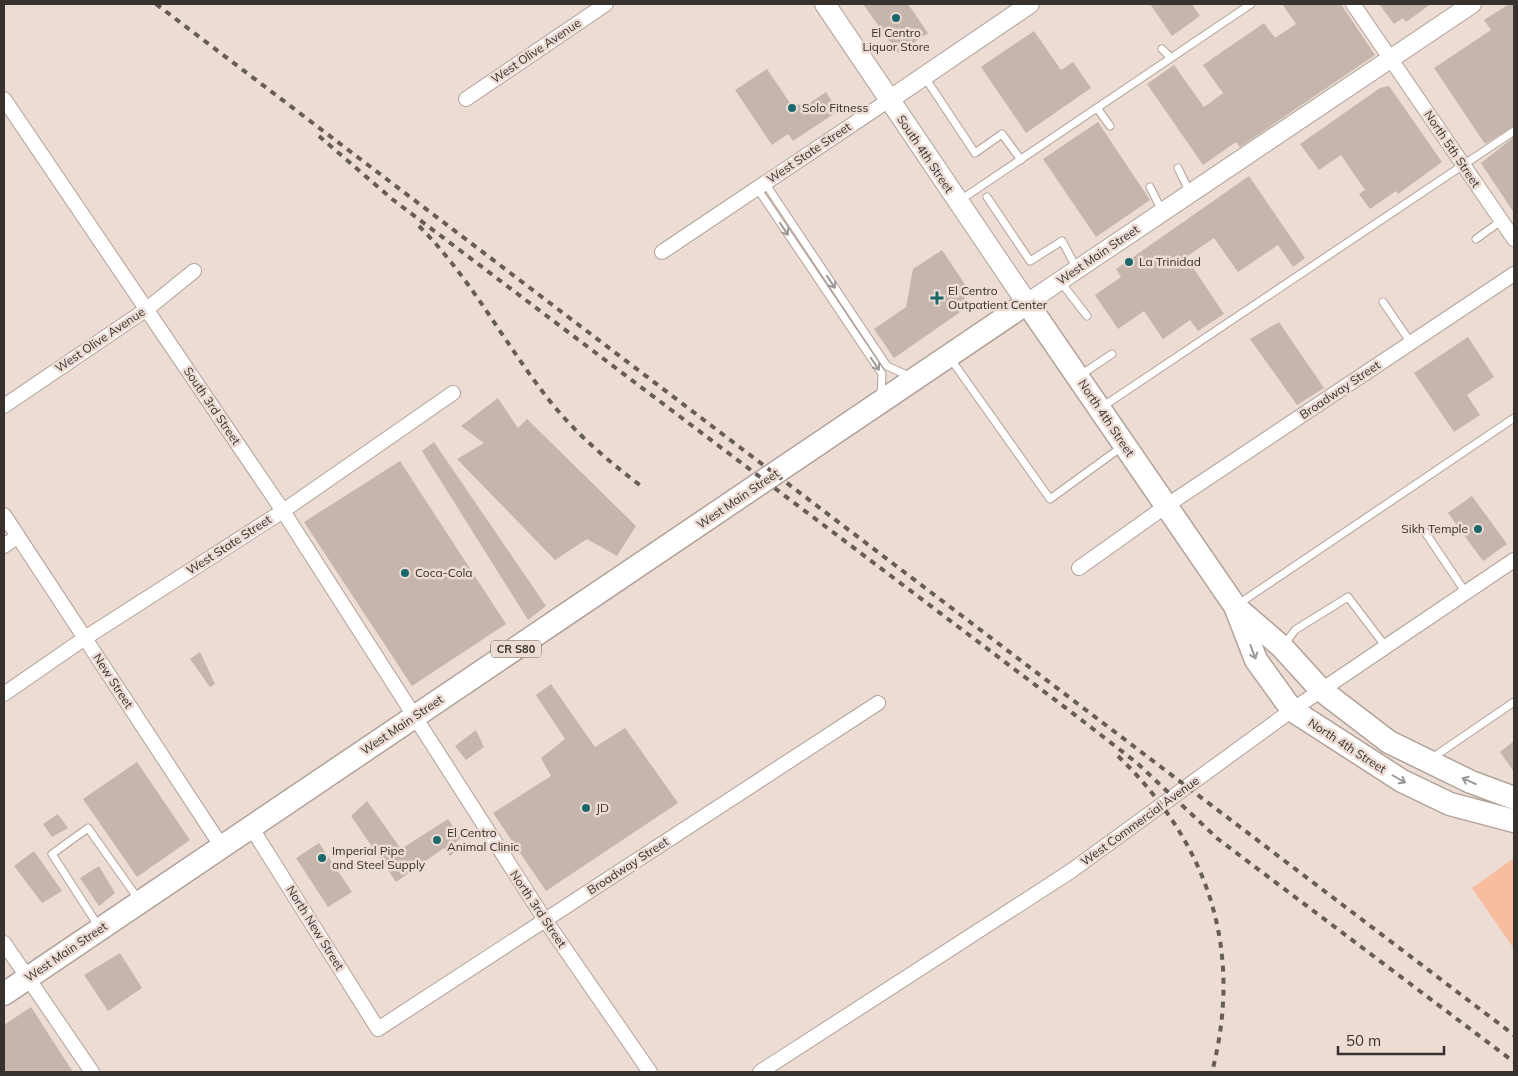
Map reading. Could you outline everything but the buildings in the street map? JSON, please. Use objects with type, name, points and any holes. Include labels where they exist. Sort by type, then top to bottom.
[{"type":"main road","name":"South 4th Street","points":[[825,4],[1027,303]]},
{"type":"main road","name":"North 4th Street","points":[[1027,303],[1236,606],[1282,647],[1321,690],[1389,742],[1471,782],[1514,798]]},
{"type":"main road","name":"West Main Street","points":[[4,994],[1027,303]]},
{"type":"main road","name":"North 4th Street","points":[[1236,606],[1256,660],[1292,710],[1402,781],[1450,804],[1514,822]]},
{"type":"street","name":"West Olive Avenue","points":[[466,99],[606,4]]},
{"type":"street","name":"West State Street","points":[[662,252],[1030,4]]},
{"type":"street","name":"North 5th Street","points":[[1353,4],[1514,239]]},
{"type":"street","name":"West Main Street","points":[[1027,303],[1472,4]]},
{"type":"street","name":"South 3rd Street","points":[[4,99],[9,118],[147,310],[283,510],[414,718]]},
{"type":"street","name":"West Olive Avenue","points":[[4,406],[147,310],[194,271]]},
{"type":"street","name":"Broadway Street","points":[[1079,568],[1166,506],[1514,274]]},
{"type":"street","name":"West State Street","points":[[4,694],[85,638],[283,510],[453,393]]},
{"type":"street","name":"New Street","points":[[4,515],[222,847]]},
{"type":"street","points":[[4,546],[18,536]]},
{"type":"street","name":"West Commercial Avenue","points":[[760,1072],[1071,871],[1292,710],[1514,560]]},
{"type":"street","name":"Broadway Street","points":[[378,1029],[878,703]]},
{"type":"street","name":"North 3rd Street","points":[[414,718],[545,920],[650,1072]]},
{"type":"street","name":"North New Street","points":[[251,827],[378,1029]]},
{"type":"street","points":[[4,942],[92,1072]]},
{"type":"lane","points":[[958,202],[1251,4]]},
{"type":"lane","points":[[1162,49],[1171,58]]},
{"type":"lane","points":[[924,76],[975,153],[1002,134],[1021,160]]},
{"type":"lane","points":[[1098,108],[1110,126]]},
{"type":"lane","points":[[1100,409],[1514,131]]},
{"type":"lane","points":[[1178,168],[1190,193]]},
{"type":"lane","points":[[761,186],[888,366],[915,379]]},
{"type":"lane","points":[[761,186],[882,374],[881,402]]},
{"type":"lane","points":[[1150,187],[1162,212]]},
{"type":"lane","points":[[987,197],[1030,261],[1062,241],[1077,270]]},
{"type":"lane","points":[[1476,240],[1501,221]]},
{"type":"lane","points":[[1060,281],[1087,316]]},
{"type":"lane","points":[[1383,302],[1411,343]]},
{"type":"lane","points":[[1078,377],[1112,354]]},
{"type":"lane","points":[[948,356],[1050,499],[1125,445]]},
{"type":"lane","points":[[1236,606],[1514,418]]},
{"type":"lane","points":[[1425,532],[1466,593]]},
{"type":"lane","points":[[1282,647],[1295,630],[1348,597],[1386,647]]},
{"type":"lane","points":[[1427,761],[1514,702]]},
{"type":"lane","points":[[100,929],[52,854],[88,828],[140,902]]},
{"type":"shaded area","points":[[1514,858],[1514,949],[1472,888]]},
{"type":"railway","points":[[156,4],[1514,1035]]},
{"type":"railway","points":[[319,136],[392,199],[1079,718],[1137,763],[1218,839],[1514,1062]]},
{"type":"railway","points":[[419,226],[455,267],[559,412],[592,446],[641,486]]},
{"type":"railway","points":[[1118,756],[1149,790],[1175,825],[1196,862],[1211,901],[1220,941],[1223,983],[1221,1027],[1212,1072]]},
{"type":"place","name":"El Centro Liquor Store","points":[[896,18]]},
{"type":"place","name":"Solo Fitness","points":[[792,108]]},
{"type":"place","name":"La Trinidad","points":[[1129,262]]},
{"type":"place","name":"El Centro Outpatient Center","points":[[937,298]]},
{"type":"place","name":"Sikh Temple","points":[[1478,529]]},
{"type":"place","name":"Coca-Cola","points":[[405,573]]},
{"type":"place","name":"JD","points":[[586,808]]},
{"type":"place","name":"El Centro Animal Clinic","points":[[437,840]]},
{"type":"place","name":"Imperial Pipe and Steel Supply","points":[[322,858]]}]
